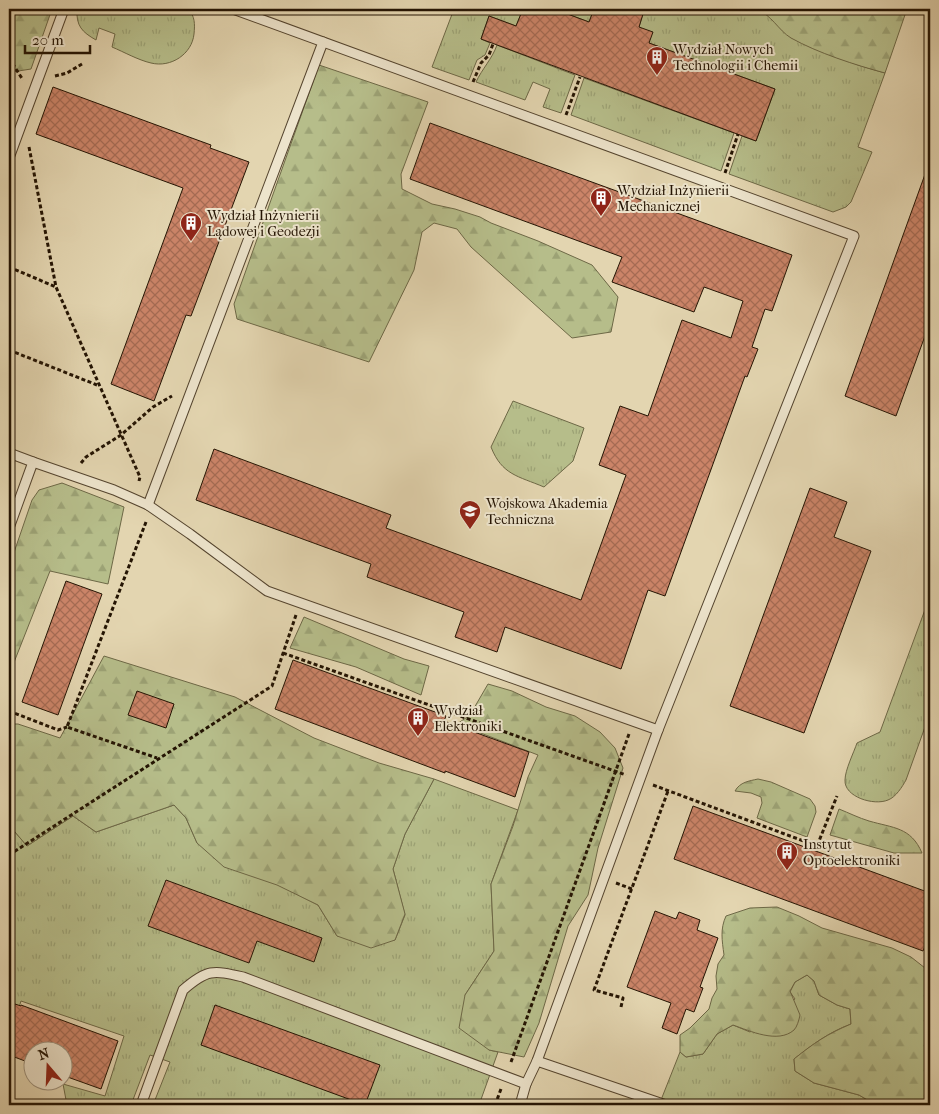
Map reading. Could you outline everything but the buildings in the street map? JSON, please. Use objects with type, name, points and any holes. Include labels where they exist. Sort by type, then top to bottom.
[{"type":"lane","points":[[9,158],[64,9]]},
{"type":"lane","points":[[232,9],[854,236],[658,730],[537,1061],[526,1084],[520,1105]]},
{"type":"lane","points":[[150,506],[190,391],[323,42]]},
{"type":"lane","points":[[9,453],[72,474],[150,506],[267,591],[633,723],[658,730]]},
{"type":"lane","points":[[9,528],[33,462]]},
{"type":"lane","points":[[141,1105],[183,990],[198,977],[216,971],[243,977],[526,1084]]},
{"type":"lane","points":[[537,1061],[666,1105]]},
{"type":"path","points":[[468,95],[481,62],[489,55],[494,44]]},
{"type":"path","points":[[9,58],[24,82],[36,85],[67,73],[82,64]]},
{"type":"path","points":[[564,118],[580,77]]},
{"type":"path","points":[[22,123],[27,133],[56,287],[140,477],[133,498]]},
{"type":"path","points":[[724,176],[738,134]]},
{"type":"path","points":[[9,267],[56,287]]},
{"type":"path","points":[[9,350],[98,385]]},
{"type":"path","points":[[72,474],[86,457],[121,435],[153,407],[172,396],[190,391]]},
{"type":"path","points":[[67,727],[150,506]]},
{"type":"path","points":[[9,855],[157,758],[272,686],[300,603]]},
{"type":"path","points":[[283,653],[640,780],[817,846],[837,796]]},
{"type":"path","points":[[9,711],[58,730],[67,727],[157,758]]},
{"type":"path","points":[[495,1105],[633,723]]},
{"type":"path","points":[[621,1007],[623,998],[594,990],[668,791]]},
{"type":"green space","points":[[9,9],[52,9],[31,69],[12,72],[9,70]]},
{"type":"green space","points":[[77,9],[188,9],[194,20],[192,41],[185,53],[173,61],[159,64],[146,62],[112,47],[115,34],[99,28],[96,40],[87,34],[79,24]]},
{"type":"green space","points":[[454,9],[523,9],[516,26],[489,16],[481,39],[490,43],[485,55],[477,60],[469,80],[432,67]]},
{"type":"green space","points":[[554,9],[594,9],[589,22]]},
{"type":"green space","points":[[630,9],[756,9],[765,12],[790,37],[858,65],[885,73],[858,147],[872,152],[851,202],[846,207],[833,212],[729,174],[742,136],[756,141],[775,89],[649,43],[639,27],[643,14]]},
{"type":"green space","points":[[756,9],[907,9],[885,73],[813,49],[786,35],[766,15]]},
{"type":"green space","points":[[497,45],[575,75],[561,113],[543,107],[550,89],[533,82],[525,100],[476,82]]},
{"type":"green space","points":[[319,65],[428,102],[401,174],[402,189],[432,204],[480,217],[592,265],[618,297],[611,332],[572,338],[471,247],[457,229],[434,223],[422,232],[414,270],[369,362],[237,319],[234,304]]},
{"type":"green space","points":[[584,78],[734,133],[721,171],[571,115]]},
{"type":"green space","points":[[513,401],[584,428],[573,461],[544,487],[519,477],[506,469],[500,464],[491,447]]},
{"type":"green space","points":[[62,483],[124,507],[108,584],[50,571],[9,675],[9,567],[32,500],[39,490]]},
{"type":"green space","points":[[930,596],[930,713],[906,780],[894,797],[882,802],[861,799],[849,791],[846,786],[845,776],[848,766],[857,743],[880,732]]},
{"type":"green space","points":[[304,617],[404,659],[429,666],[421,695],[356,667],[290,648]]},
{"type":"green space","points":[[104,656],[235,697],[314,738],[379,763],[434,779],[405,834],[393,869],[405,914],[395,940],[371,948],[337,936],[318,905],[277,885],[224,867],[197,843],[186,818],[174,805],[96,832],[73,816],[27,846],[9,825],[9,724],[18,724],[60,738]]},
{"type":"green space","points":[[488,684],[512,691],[546,707],[575,716],[600,732],[615,748],[623,768],[598,848],[588,895],[568,926],[539,1023],[524,1057],[489,1050],[459,1028],[465,995],[494,951],[491,884],[513,826],[528,777],[538,755],[457,724],[470,715]]},
{"type":"green space","points":[[434,779],[518,810],[491,884],[494,951],[465,995],[489,1050],[498,1052],[479,1105],[153,1105],[170,1062],[150,1055],[131,1105],[67,1105],[65,1092],[72,1092],[72,1087],[105,1096],[124,1036],[21,1001],[9,1039],[9,825],[27,846],[73,816],[96,832],[174,805],[186,818],[197,843],[318,905],[337,936],[395,940],[405,915],[393,869],[405,834]]},
{"type":"green space","points":[[758,779],[771,782],[810,799],[815,806],[816,812],[807,837],[757,818],[762,803],[761,797],[751,793],[735,791],[742,784]]},
{"type":"green space","points":[[839,809],[865,820],[893,827],[907,833],[918,844],[922,853],[894,853],[830,835]]},
{"type":"green space","points":[[777,907],[822,928],[892,948],[911,957],[925,968],[930,968],[930,1087],[923,1105],[876,1105],[859,1095],[814,1083],[795,1071],[794,1059],[821,1039],[851,1024],[850,1009],[837,1005],[819,995],[814,981],[807,975],[795,982],[790,991],[800,1015],[794,1030],[780,1036],[772,1036],[733,1025],[717,1034],[703,1054],[686,1057],[680,1052],[680,1035],[709,1009],[717,989],[716,976],[718,964],[724,955],[722,930],[726,916],[750,908]]},
{"type":"green space","points":[[807,975],[814,981],[819,995],[837,1005],[850,1009],[851,1024],[828,1035],[794,1059],[795,1071],[814,1083],[859,1095],[876,1105],[678,1105],[661,1100],[680,1052],[686,1057],[703,1054],[717,1034],[733,1025],[750,1032],[795,999],[790,992],[795,982]]},
{"type":"place","name":"Wydział Nowych Technologii i Chemii","points":[[657,76]]},
{"type":"place","name":"Wydział Inżynierii Mechanicznej","points":[[601,217]]},
{"type":"place","name":"Wydział Inżynierii Lądowej i Geodezji","points":[[191,242]]},
{"type":"place","name":"Wojskowa Akademia Techniczna","points":[[470,530]]},
{"type":"place","name":"Wydział Elektroniki","points":[[418,737]]},
{"type":"place","name":"Instytut Optoelektroniki","points":[[787,871]]}]
